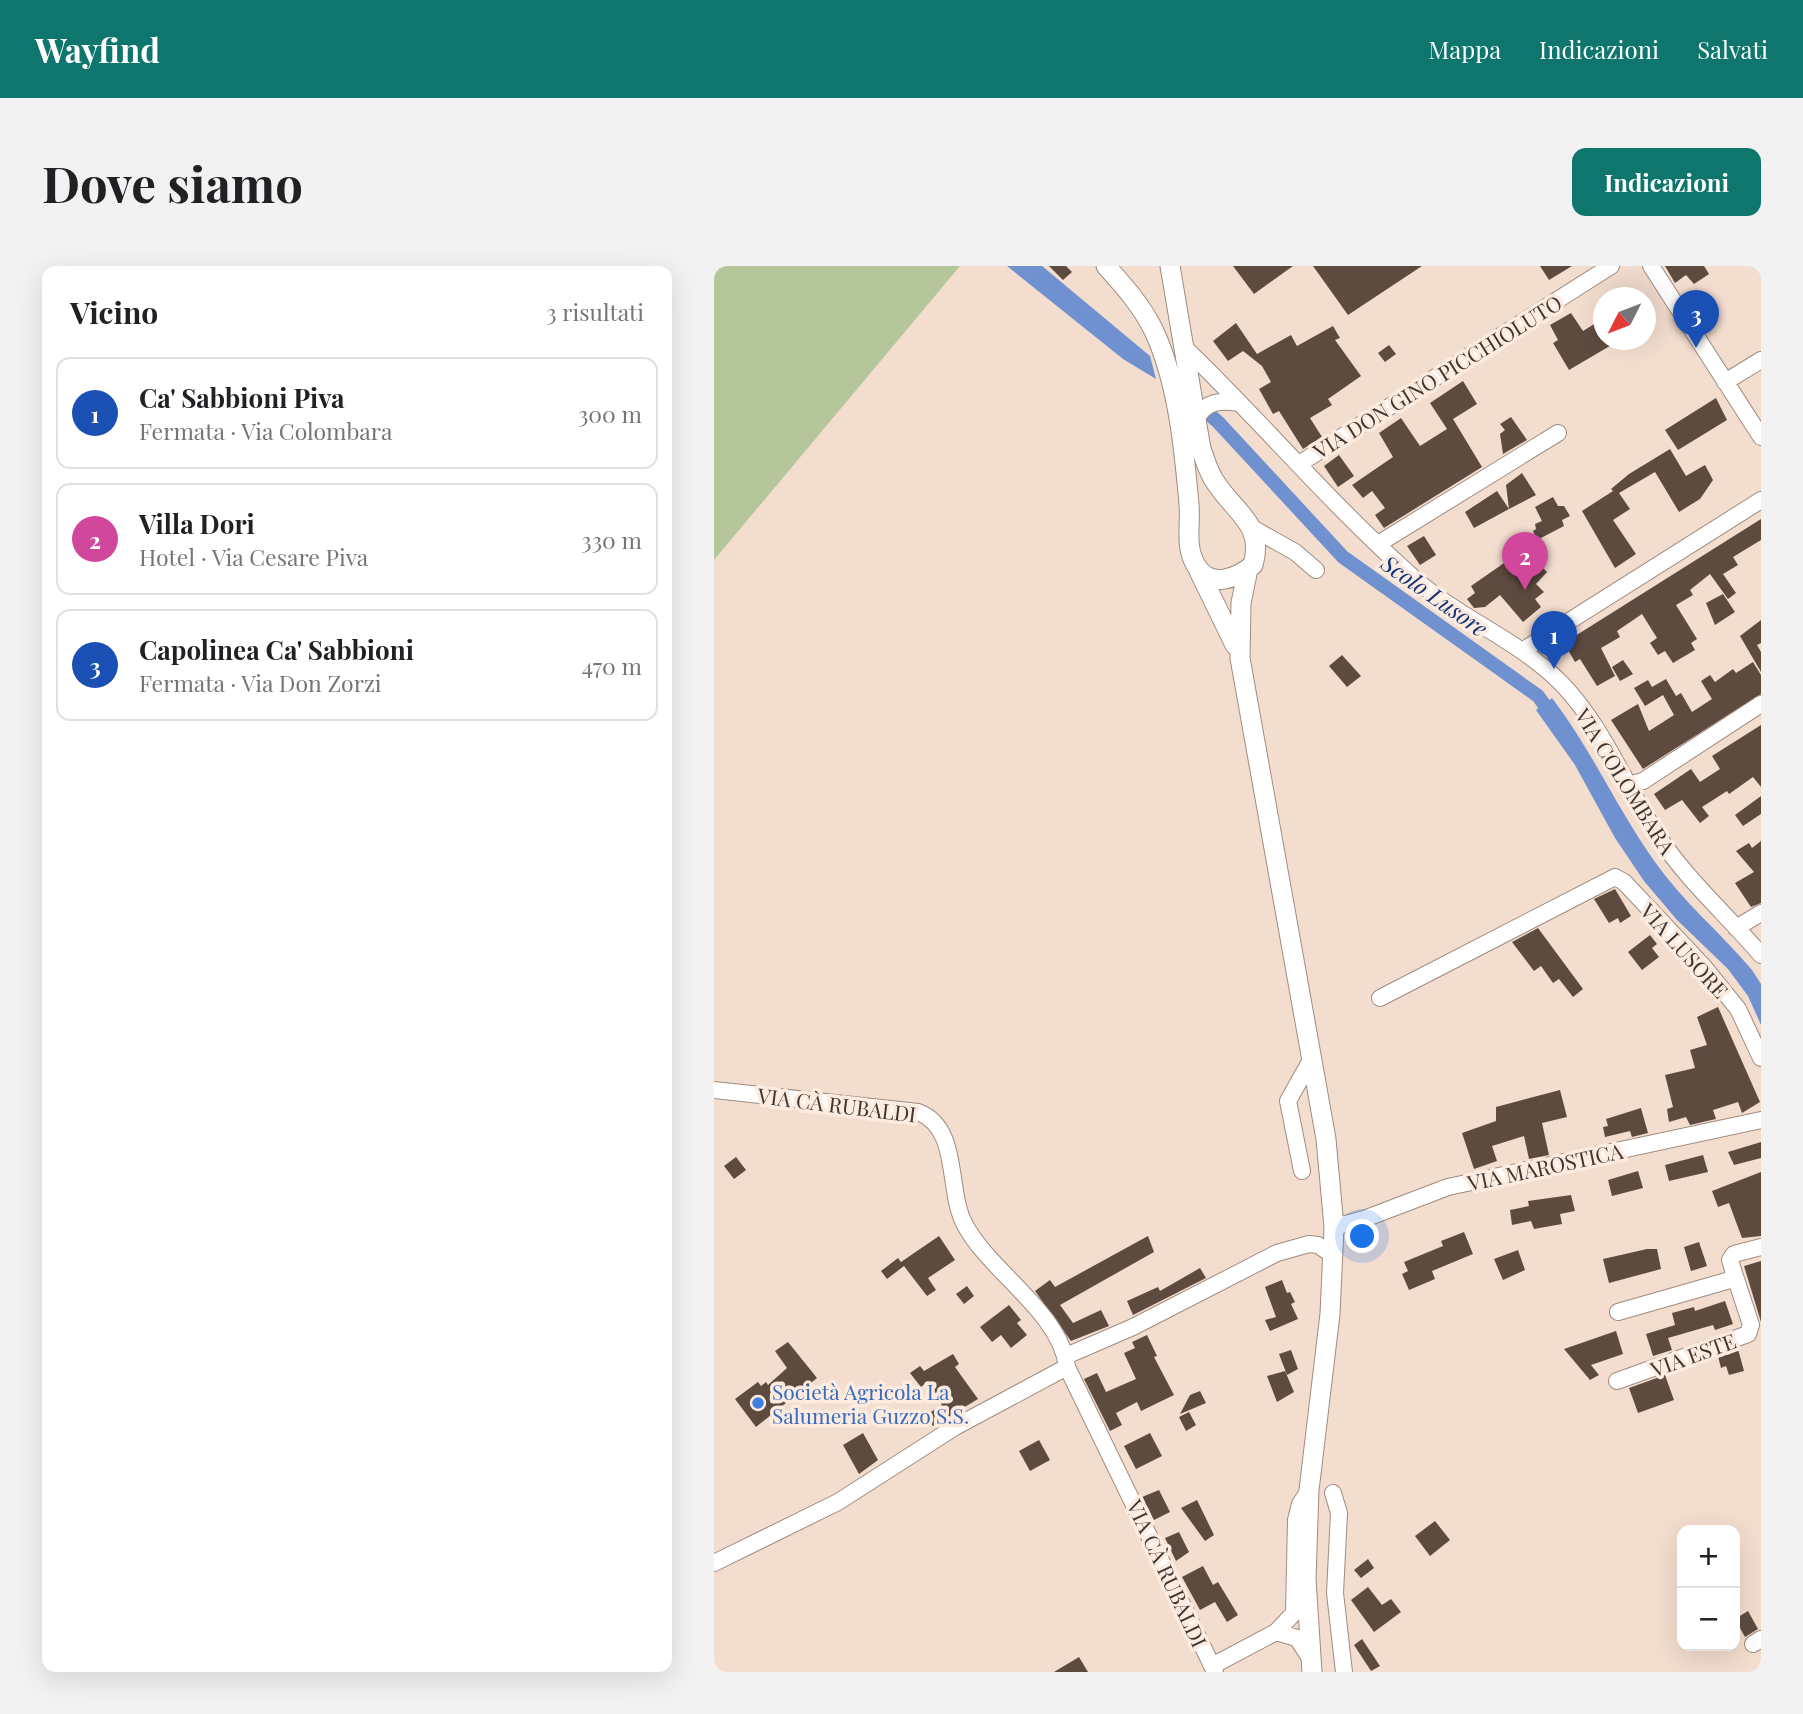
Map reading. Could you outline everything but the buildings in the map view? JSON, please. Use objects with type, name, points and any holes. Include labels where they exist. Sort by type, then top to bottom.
[{"type":"main road","points":[[1107,266],[1137,302],[1160,348],[1179,430],[1189,508],[1190,555],[1240,658]]},
{"type":"main road","points":[[1170,266],[1192,389],[1202,411],[1202,449],[1212,477],[1254,529],[1257,549],[1241,603],[1240,658],[1320,1104],[1334,1227],[1330,1314],[1309,1490],[1306,1578],[1311,1666]]},
{"type":"main road","points":[[1199,571],[1214,579],[1230,580],[1250,567]]},
{"type":"street","name":"VIA DON GINO PICCHIOLUTO","points":[[1299,464],[1611,266]]},
{"type":"street","points":[[1651,266],[1761,437]]},
{"type":"street","name":"VIA COLOMBARA","points":[[1185,348],[1378,544],[1437,597],[1522,651],[1552,675],[1578,703],[1681,869],[1761,955]]},
{"type":"street","points":[[1725,382],[1761,359]]},
{"type":"street","points":[[1202,411],[1224,400],[1239,404]]},
{"type":"street","points":[[1378,544],[1558,433]]},
{"type":"street","points":[[1522,651],[1761,500]]},
{"type":"street","points":[[1254,529],[1302,556],[1316,570]]},
{"type":"street","points":[[1250,567],[1281,546]]},
{"type":"street","points":[[1629,785],[1643,781],[1761,704]]},
{"type":"street","name":"VIA LUSORE","points":[[1380,998],[1615,877],[1624,881],[1704,967],[1738,1009],[1761,1058]]},
{"type":"street","points":[[1736,928],[1761,913]]},
{"type":"street","points":[[1302,1171],[1287,1107],[1289,1095],[1311,1060]]},
{"type":"street","name":"VIA CÀ RUBALDI","points":[[714,1090],[918,1112],[929,1116],[938,1124],[944,1138],[957,1203],[966,1227],[1043,1318],[1067,1362],[1214,1669],[1276,1632],[1296,1607],[1296,1520],[1300,1504],[1309,1490]]},
{"type":"street","points":[[1287,1107],[1298,1100],[1320,1104]]},
{"type":"street","name":"VIA MAROSTICA","points":[[1334,1227],[1448,1186],[1761,1120]]},
{"type":"street","points":[[714,1563],[838,1502],[955,1427],[1133,1327],[1299,1245],[1318,1245],[1334,1256]]},
{"type":"street","points":[[1618,1312],[1730,1280],[1734,1273],[1730,1260],[1734,1254],[1761,1247]]},
{"type":"street","name":"VIA ESTE","points":[[1617,1381],[1748,1334],[1751,1325],[1734,1273]]},
{"type":"street","points":[[1333,1493],[1339,1513],[1335,1593],[1344,1672]]},
{"type":"street","points":[[1276,1632],[1297,1638],[1311,1666]]},
{"type":"green space","points":[[714,266],[960,266],[714,560]]},
{"type":"water","points":[[1007,266],[1042,266],[1150,356],[1156,379],[1123,359]]},
{"type":"water","points":[[1552,698],[1580,738],[1655,862],[1678,891],[1752,970],[1761,984],[1761,1025],[1748,996],[1728,969],[1677,920],[1644,881],[1615,838],[1575,765],[1536,710]]},
{"type":"waterway","name":"Scolo Lusore","points":[[1196,403],[1218,422],[1343,557],[1538,696],[1554,718]]},
{"type":"place","name":"Capolinea Ca' Sabbioni","points":[[1696,348]]},
{"type":"place","name":"Villa Dori","points":[[1525,590]]},
{"type":"place","name":"Ca' Sabbioni Piva","points":[[1554,669]]},
{"type":"place","name":"Società Agricola La Salumeria Guzzo S.S.","points":[[758,1403]]}]
